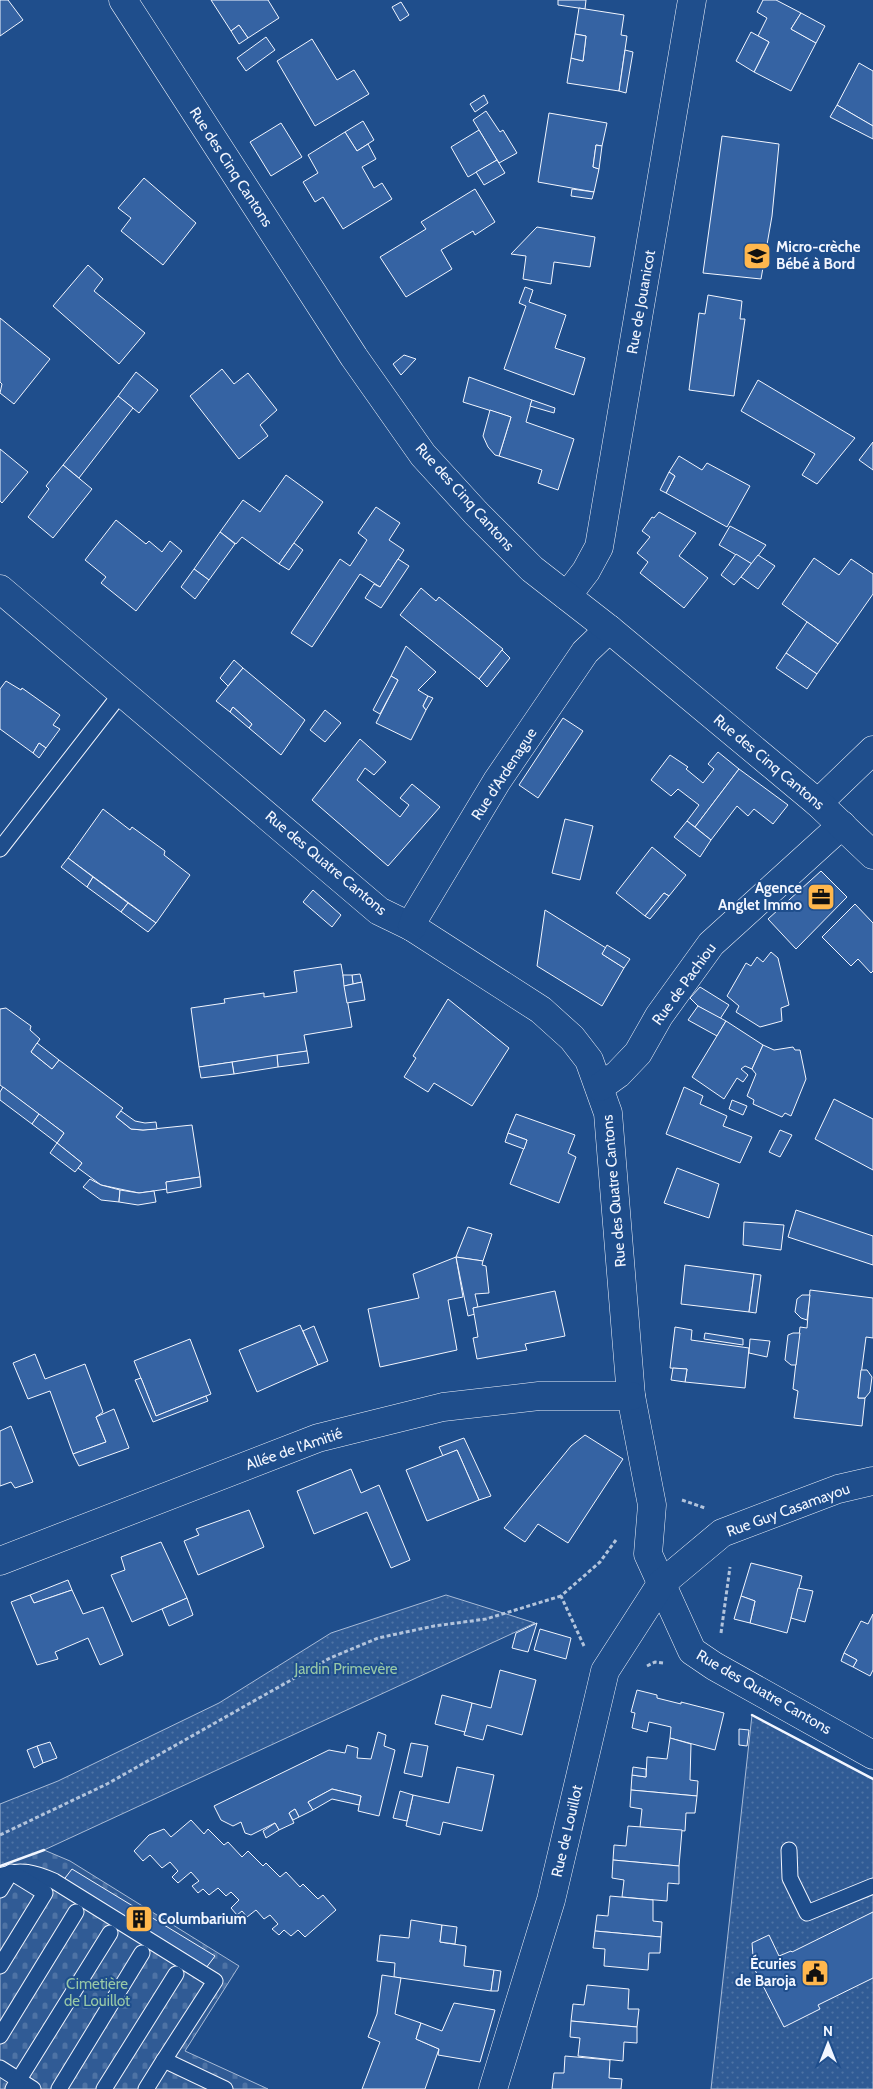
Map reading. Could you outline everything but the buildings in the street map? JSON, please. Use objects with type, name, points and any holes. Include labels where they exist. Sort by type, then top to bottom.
[{"type":"street","name":"Rue des Cinq Cantons","points":[[123,0],[354,357],[423,454],[476,513],[532,569],[609,628],[818,802],[873,855]]},
{"type":"street","name":"Rue de Jouanicot","points":[[567,596],[586,571],[599,547],[692,0]]},
{"type":"street","name":"Rue des Quatre Cantons","points":[[0,589],[379,910],[412,927],[541,1010],[572,1038],[589,1060],[608,1112],[631,1396],[652,1505],[648,1554],[692,1651],[714,1666],[873,1755]]},
{"type":"street","name":"Rue d'Ardenague","points":[[412,927],[497,781],[585,652],[609,628]]},
{"type":"street","points":[[818,802],[873,750]]},
{"type":"street","name":"Rue de Pachiou","points":[[600,1087],[618,1074],[638,1053],[659,1016],[711,944],[842,826]]},
{"type":"street","name":"Allée de l'Amitié","points":[[0,1561],[318,1438],[443,1407],[539,1396],[631,1396]]},
{"type":"street","name":"Rue Guy Casamayou","points":[[661,1584],[722,1533],[838,1489],[873,1481]]},
{"type":"street","name":"Rue de Louillot","points":[[493,2089],[551,1900],[605,1671],[661,1584]]},
{"type":"lane","points":[[0,849],[122,692]]},
{"type":"lane","points":[[789,1850],[790,1878],[807,1912],[873,1886]]},
{"type":"lane","points":[[6,1874],[31,1872],[54,1881],[215,1981],[146,2089]]},
{"type":"lane","points":[[0,1890],[6,1874]]},
{"type":"lane","points":[[0,1966],[45,1893],[6,1874]]},
{"type":"lane","points":[[0,2036],[76,1912]]},
{"type":"lane","points":[[16,2084],[110,1933]]},
{"type":"lane","points":[[59,2089],[142,1953]]},
{"type":"lane","points":[[104,2089],[176,1974]]},
{"type":"lane","points":[[164,2060],[206,2085],[225,2089]]},
{"type":"lane","points":[[0,2068],[16,2084],[34,2089]]},
{"type":"path","points":[[679,1498],[707,1509]]},
{"type":"path","points":[[0,1835],[107,1784],[330,1658],[378,1638],[434,1626],[486,1619],[561,1596],[600,1562],[618,1537]]},
{"type":"path","points":[[723,1639],[721,1633],[731,1561]]},
{"type":"path","points":[[561,1596],[577,1627],[584,1646],[584,1656]]},
{"type":"green space","name":"Jardin Primevère","points":[[446,1595],[535,1623],[44,1850],[0,1866],[0,1804],[58,1781],[219,1703],[331,1633]]},
{"type":"green space","points":[[752,1715],[873,1779],[873,2089],[711,2089]]},
{"type":"green space","name":"Cimetière de Louillot","points":[[44,1850],[70,1861],[239,1966],[185,2051],[268,2089],[0,2089],[0,1866]]},
{"type":"wall","points":[[752,1715],[873,1779]]},
{"type":"wall","points":[[0,1866],[44,1850]]},
{"type":"place","name":"Micro-crèche Bébé à Bord","points":[[757,256]]},
{"type":"place","name":"Agence Anglet Immo","points":[[821,897]]},
{"type":"place","name":"Columbarium","points":[[139,1919]]},
{"type":"place","name":"Écuries de Baroja","points":[[815,1973]]}]
